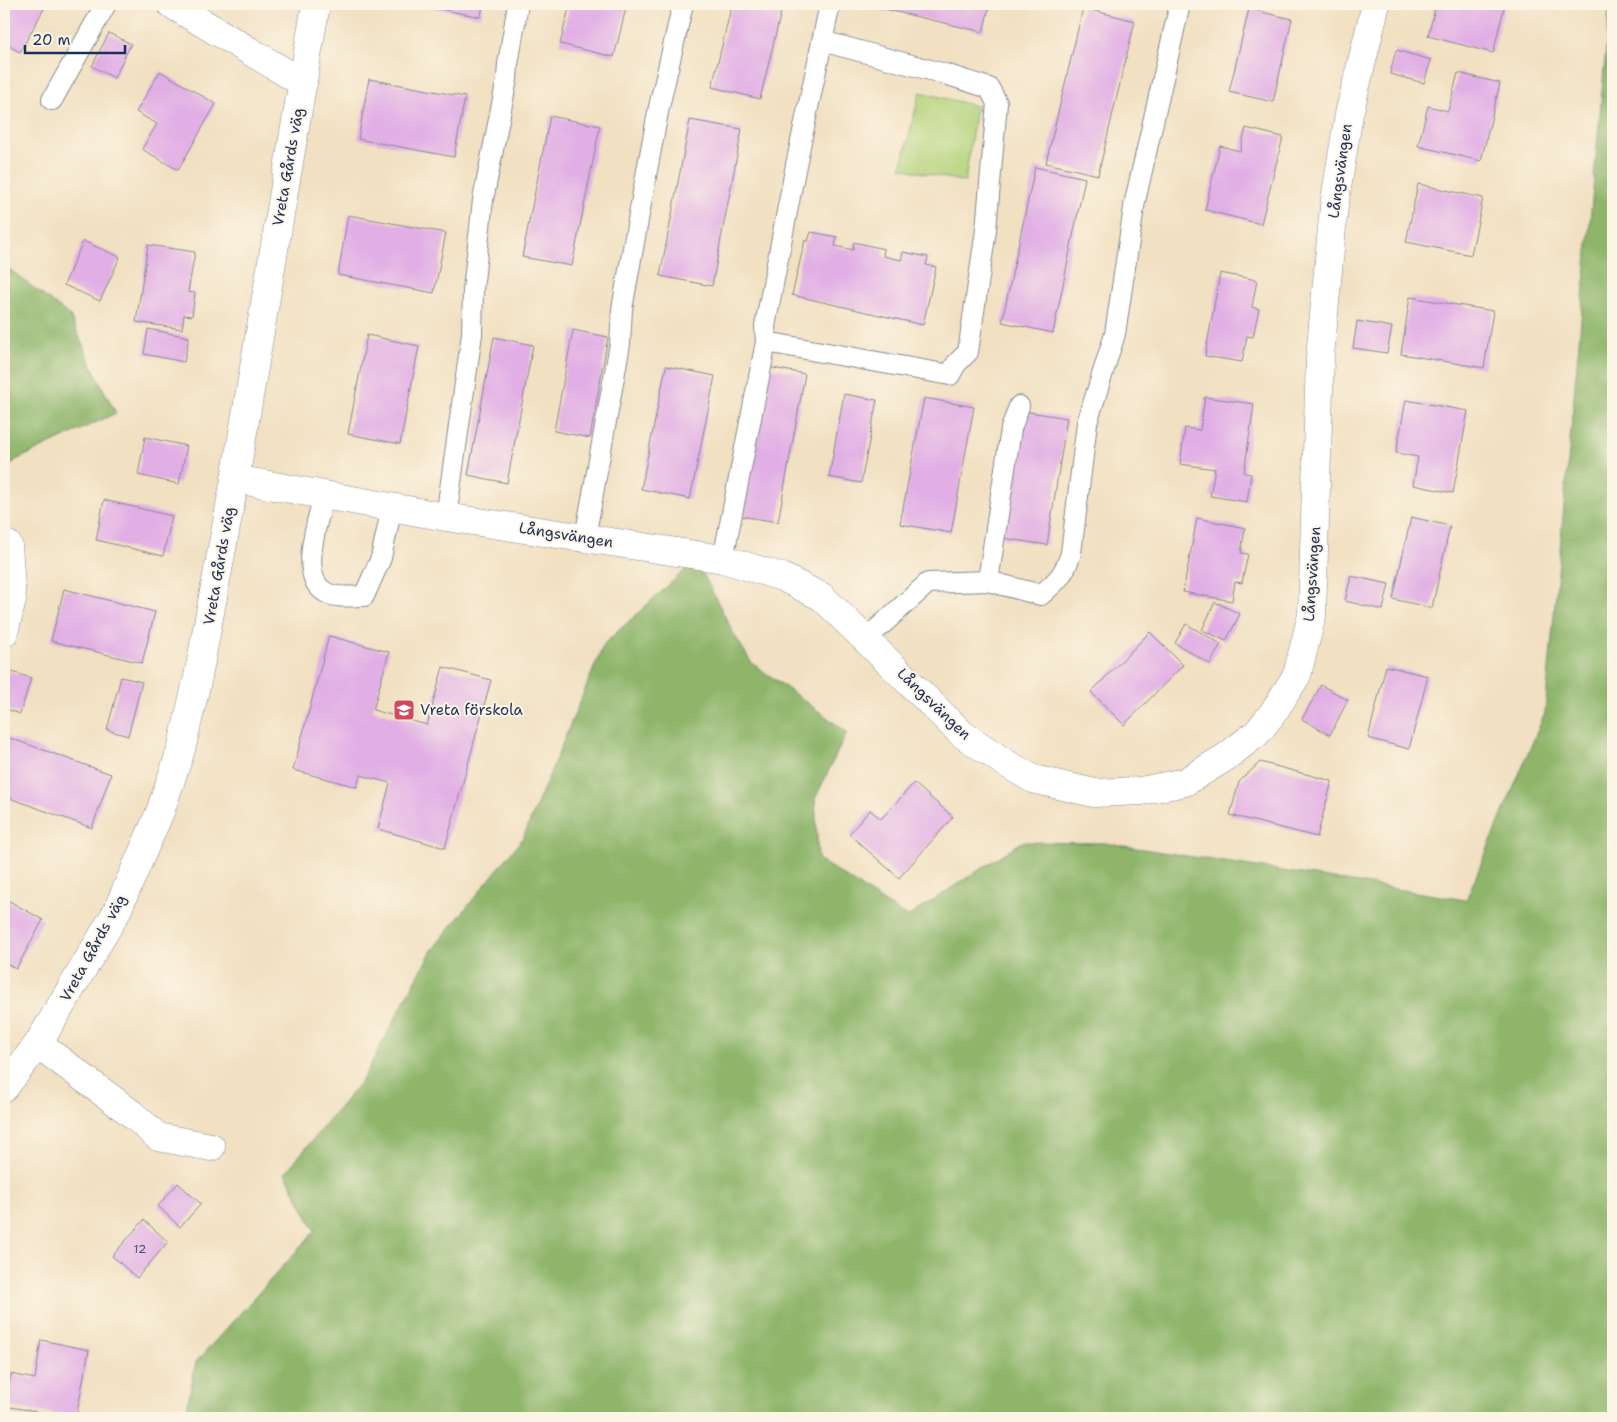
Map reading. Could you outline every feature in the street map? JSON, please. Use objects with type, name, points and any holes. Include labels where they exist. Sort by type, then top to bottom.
[{"type":"street","points":[[171,4],[303,83]]},
{"type":"street","name":"Vreta Gårds väg","points":[[4,1088],[38,1044],[116,913],[160,812],[181,750],[198,677],[235,479],[316,4]]},
{"type":"street","name":"Långsvängen","points":[[235,479],[446,517],[723,559],[782,578],[822,597],[962,734],[1033,779],[1094,793],[1141,791],[1185,782],[1226,757],[1257,733],[1273,713],[1297,676],[1312,615],[1320,357],[1334,206],[1348,114],[1376,4]]},
{"type":"street","points":[[4,633],[12,600],[8,545]]},
{"type":"street","points":[[38,1044],[132,1114],[158,1137],[211,1147]]},
{"type":"lane","points":[[52,100],[106,4]]},
{"type":"lane","points":[[446,517],[472,334],[473,290],[483,200],[507,79],[518,4]]},
{"type":"lane","points":[[585,538],[620,344],[622,309],[646,174],[659,107],[683,4]]},
{"type":"lane","points":[[723,559],[766,342],[765,326],[830,4]]},
{"type":"lane","points":[[866,639],[928,583],[988,581],[1041,595],[1058,580],[1067,566],[1071,553],[1087,422],[1115,334],[1136,201],[1180,4]]},
{"type":"lane","points":[[766,342],[950,375],[956,364],[968,352],[986,230],[997,103],[989,88],[945,74],[822,41]]},
{"type":"lane","points":[[988,581],[1011,429],[1019,406]]},
{"type":"lane","points":[[324,496],[312,548],[313,578],[324,592],[339,596],[364,596],[381,558],[392,508]]},
{"type":"green space","points":[[1610,4],[1613,4],[1613,1418],[185,1418],[196,1362],[315,1231],[285,1173],[363,1079],[432,950],[523,838],[604,644],[696,560],[735,636],[751,662],[847,732],[815,799],[818,859],[907,917],[1022,842],[1105,843],[1466,900],[1545,713]]},
{"type":"green space","points":[[920,92],[976,106],[965,182],[901,168]]},
{"type":"green space","points":[[4,265],[70,316],[98,379],[116,413],[16,460],[4,471]]},
{"type":"building","points":[[4,4],[46,5],[20,52],[4,43]]},
{"type":"building","points":[[413,4],[483,4],[481,17]]},
{"type":"building","points":[[570,4],[627,4],[614,57],[560,44]]},
{"type":"building","points":[[732,4],[783,4],[760,99],[712,87]]},
{"type":"building","points":[[863,4],[990,4],[983,32]]},
{"type":"building","points":[[1436,4],[1505,4],[1493,53],[1428,36]]},
{"type":"building","points":[[1083,8],[1135,21],[1098,175],[1046,163]]},
{"type":"building","points":[[1249,9],[1292,19],[1273,102],[1229,92]]},
{"type":"building","points":[[109,33],[131,44],[114,78],[92,66]]},
{"type":"building","points":[[1396,50],[1431,60],[1424,83],[1390,74]]},
{"type":"building","points":[[160,71],[216,104],[178,170],[142,149],[157,124],[136,112]]},
{"type":"building","points":[[1458,73],[1500,83],[1481,161],[1418,146],[1428,106],[1448,111]]},
{"type":"building","points":[[369,79],[465,97],[454,157],[358,139]]},
{"type":"building","points":[[550,116],[600,126],[572,266],[522,257]]},
{"type":"building","points":[[690,120],[742,129],[712,286],[660,276]]},
{"type":"building","points":[[1246,128],[1283,137],[1261,224],[1205,210],[1220,146],[1240,151]]},
{"type":"building","points":[[1035,167],[1085,178],[1053,333],[1002,322]]},
{"type":"building","points":[[1418,184],[1483,198],[1471,255],[1406,242]]},
{"type":"building","points":[[348,215],[446,233],[434,293],[338,275]]},
{"type":"building","points":[[811,232],[837,237],[835,246],[853,250],[854,242],[884,249],[883,256],[901,260],[903,252],[928,257],[926,265],[936,267],[923,325],[792,295],[805,240],[808,241]]},
{"type":"building","points":[[83,241],[120,257],[100,301],[64,285]]},
{"type":"building","points":[[148,245],[195,252],[188,292],[195,293],[192,316],[184,315],[182,329],[136,322]]},
{"type":"building","points":[[1220,273],[1257,280],[1252,307],[1259,309],[1253,337],[1247,336],[1242,362],[1205,356]]},
{"type":"building","points":[[1410,297],[1493,311],[1484,368],[1401,354]]},
{"type":"building","points":[[1357,321],[1392,327],[1387,353],[1353,348]]},
{"type":"building","points":[[148,329],[189,337],[184,362],[144,354]]},
{"type":"building","points":[[573,330],[608,337],[590,438],[554,431]]},
{"type":"building","points":[[367,335],[419,346],[400,444],[348,434]]},
{"type":"building","points":[[494,337],[533,345],[507,483],[468,475]]},
{"type":"building","points":[[666,366],[715,376],[690,499],[641,489]]},
{"type":"building","points":[[768,367],[805,374],[778,522],[741,516]]},
{"type":"building","points":[[844,394],[877,400],[861,483],[829,477]]},
{"type":"building","points":[[1205,397],[1254,404],[1244,473],[1251,474],[1247,502],[1210,496],[1215,469],[1180,464],[1185,428],[1200,430]]},
{"type":"building","points":[[924,398],[974,407],[951,533],[900,524]]},
{"type":"building","points":[[1406,400],[1468,411],[1453,493],[1413,485],[1418,457],[1396,453]]},
{"type":"building","points":[[1023,411],[1067,418],[1047,545],[1002,538]]},
{"type":"building","points":[[145,437],[187,446],[179,484],[138,475]]},
{"type":"building","points":[[104,500],[172,516],[163,556],[96,540]]},
{"type":"building","points":[[1411,517],[1450,526],[1432,608],[1393,599]]},
{"type":"building","points":[[1197,518],[1245,528],[1241,553],[1248,554],[1242,583],[1235,582],[1232,601],[1183,592]]},
{"type":"building","points":[[1351,576],[1389,584],[1383,610],[1345,601]]},
{"type":"building","points":[[64,589],[155,612],[142,663],[51,641]]},
{"type":"building","points":[[1215,602],[1240,614],[1226,641],[1202,630]]},
{"type":"building","points":[[1186,624],[1221,644],[1210,664],[1175,643]]},
{"type":"building","points":[[1150,632],[1183,665],[1124,725],[1091,692]]},
{"type":"building","points":[[329,636],[389,652],[373,710],[427,725],[443,667],[491,680],[445,848],[378,829],[390,783],[360,775],[357,787],[293,770]]},
{"type":"building","points":[[1386,666],[1428,676],[1409,749],[1368,738]]},
{"type":"building","points":[[9,671],[31,678],[20,714],[4,708],[4,687]]},
{"type":"building","points":[[121,677],[142,682],[128,736],[107,730]]},
{"type":"building","points":[[1321,685],[1348,700],[1330,735],[1302,719]]},
{"type":"building","points":[[4,736],[111,774],[92,828],[4,796]]},
{"type":"building","points":[[1260,762],[1332,781],[1317,837],[1230,815],[1239,782]]},
{"type":"building","points":[[914,783],[953,817],[899,878],[849,834],[870,810],[881,819]]},
{"type":"building","points":[[4,898],[43,920],[16,969],[4,962]]},
{"type":"building","points":[[178,1183],[201,1204],[180,1227],[158,1206]]},
{"type":"building","points":[[144,1220],[168,1242],[137,1278],[112,1256]]},
{"type":"building","points":[[41,1340],[89,1350],[76,1418],[4,1406],[11,1374],[35,1379]]},
{"type":"place","name":"Vreta förskola","points":[[404,710]]}]
